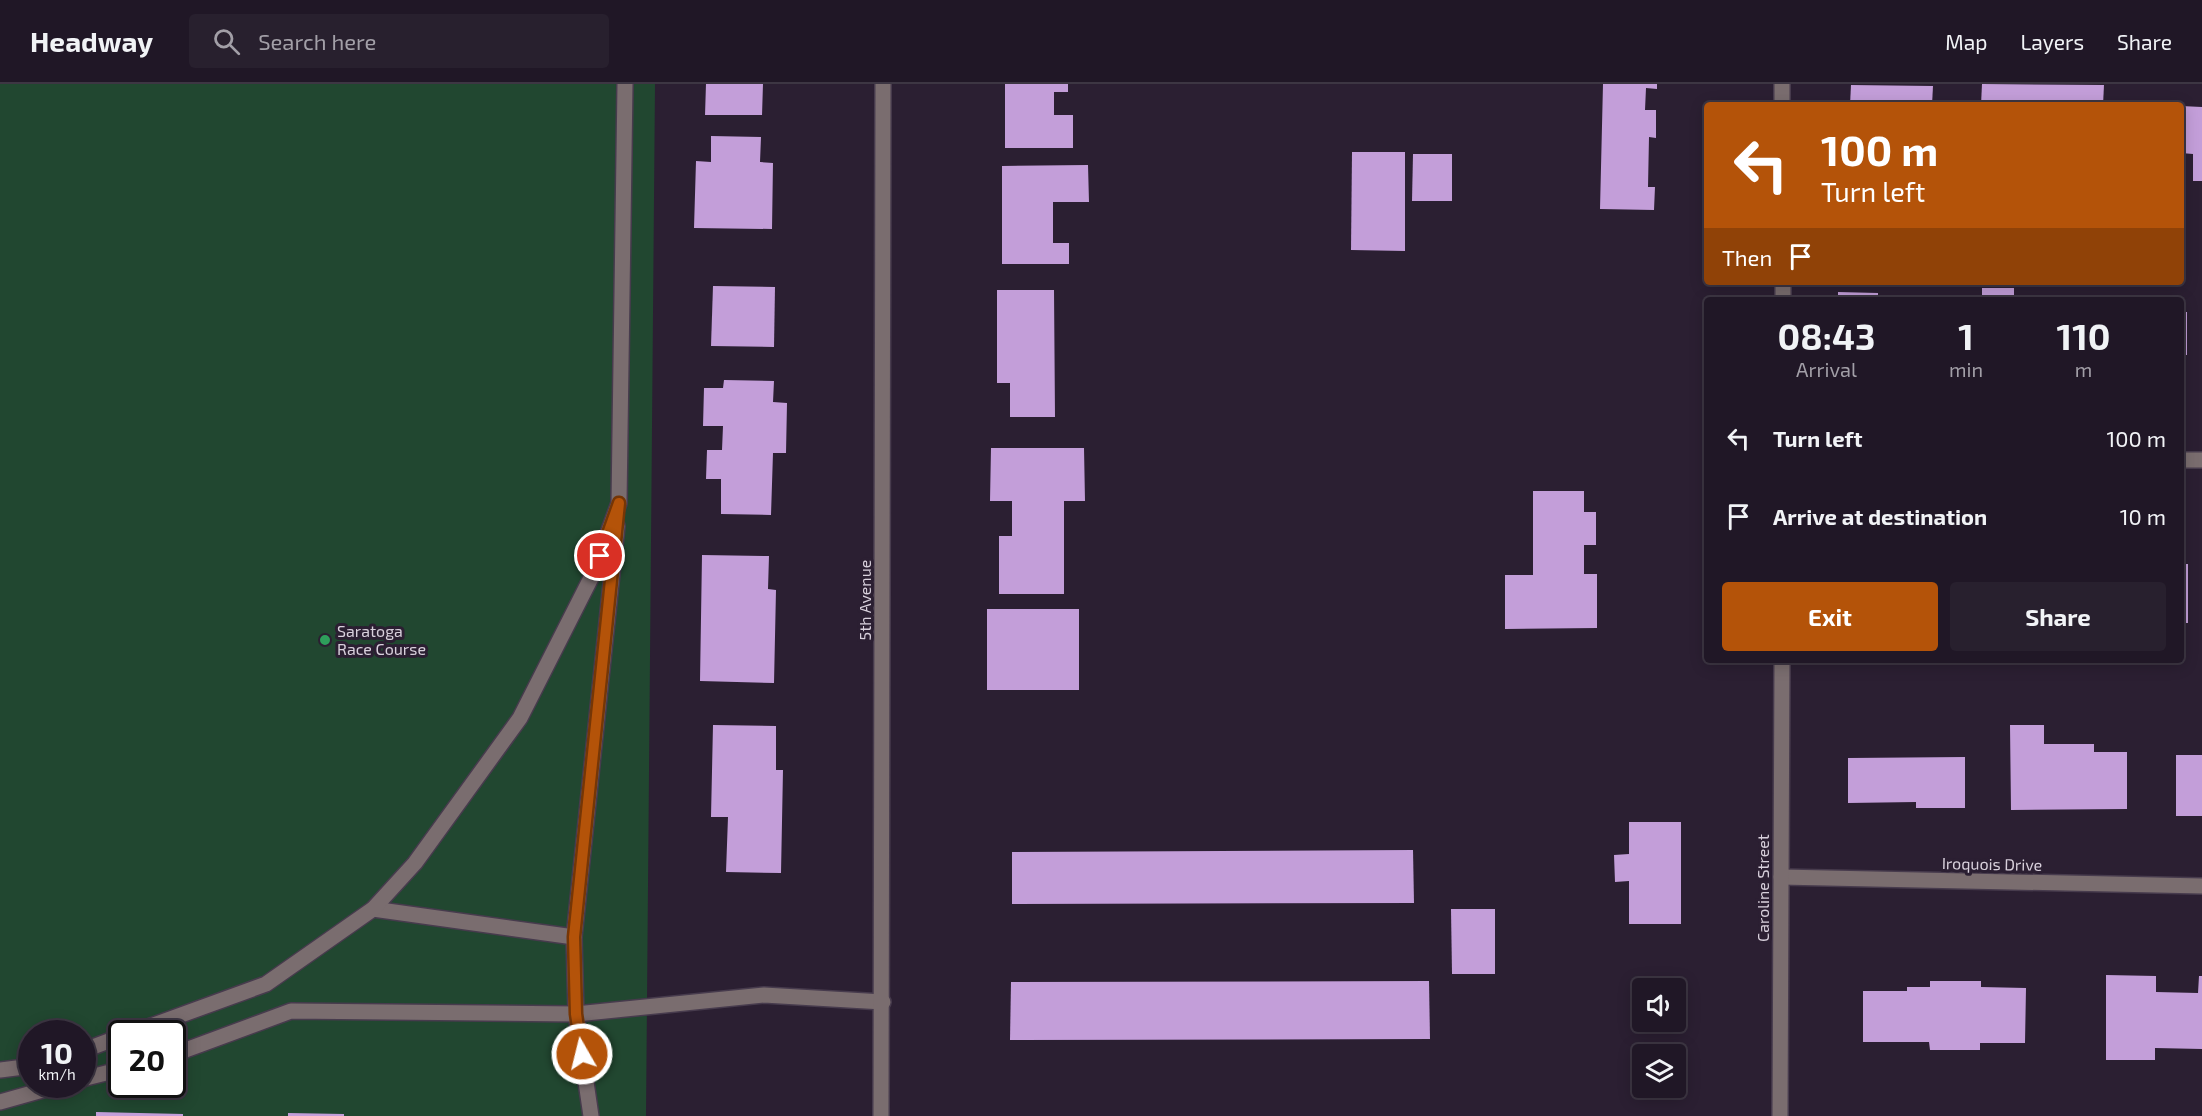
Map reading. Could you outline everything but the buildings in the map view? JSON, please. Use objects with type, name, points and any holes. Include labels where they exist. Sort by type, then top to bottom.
[{"type":"street","points":[[591,1116],[576,1014],[574,937],[619,503],[625,84]]},
{"type":"street","name":"5th Avenue","points":[[881,1116],[884,84]]},
{"type":"street","points":[[1782,84],[1782,102]]},
{"type":"street","points":[[2184,460],[2202,460]]},
{"type":"street","points":[[167,1020],[266,984],[373,909],[415,863],[520,718],[593,574],[619,503]]},
{"type":"street","name":"Caroline Street","points":[[1780,1116],[1782,663]]},
{"type":"street","name":"Iroquois Drive","points":[[1781,877],[2202,886]]},
{"type":"street","points":[[373,909],[574,937]]},
{"type":"street","points":[[186,1050],[291,1011],[576,1014],[764,995],[883,1002]]},
{"type":"street","points":[[0,1070],[18,1068]]},
{"type":"street","points":[[0,1102],[18,1097]]},
{"type":"green space","name":"Saratoga Race Course","points":[[0,84],[655,84],[646,1116],[0,1116]]},
{"type":"place","name":"Saratoga Race Course","points":[[325,640]]},
{"type":"route","points":[[582,1054],[576,1014],[574,937],[619,503],[600,556]]}]
